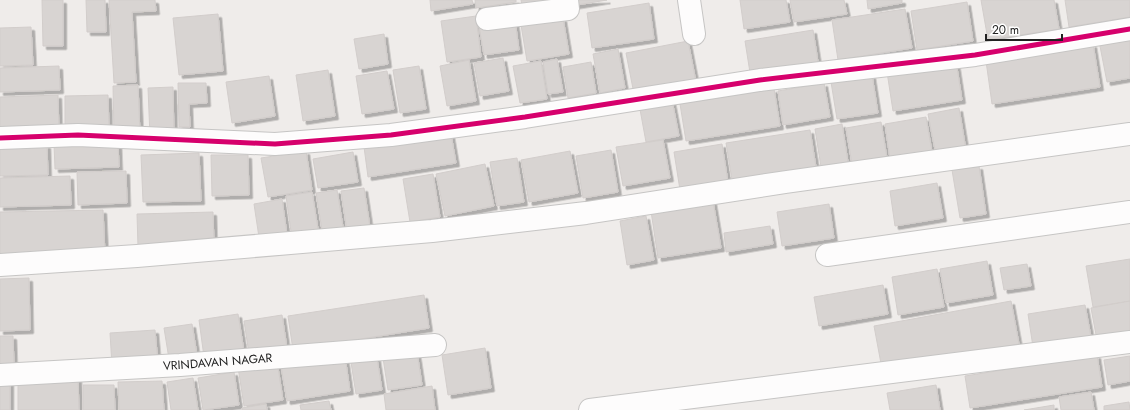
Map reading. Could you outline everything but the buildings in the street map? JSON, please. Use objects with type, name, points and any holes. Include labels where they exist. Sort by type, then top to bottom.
[{"type":"street","points":[[487,19],[568,9],[566,0]]},
{"type":"street","points":[[689,0],[694,34]]},
{"type":"street","points":[[0,138],[78,135],[275,144],[391,135],[525,118],[760,80],[975,55],[1130,29]]},
{"type":"street","points":[[0,265],[137,256],[432,231],[586,213],[786,182],[1130,134]]},
{"type":"street","points":[[828,255],[1130,212]]},
{"type":"street","points":[[590,410],[1130,342]]},
{"type":"street","name":"VRINDAVAN NAGAR","points":[[0,375],[180,365],[436,345]]},
{"type":"cycle path","points":[[0,138],[78,135],[275,144],[391,135],[525,117],[760,80],[975,55],[1130,29]]}]
